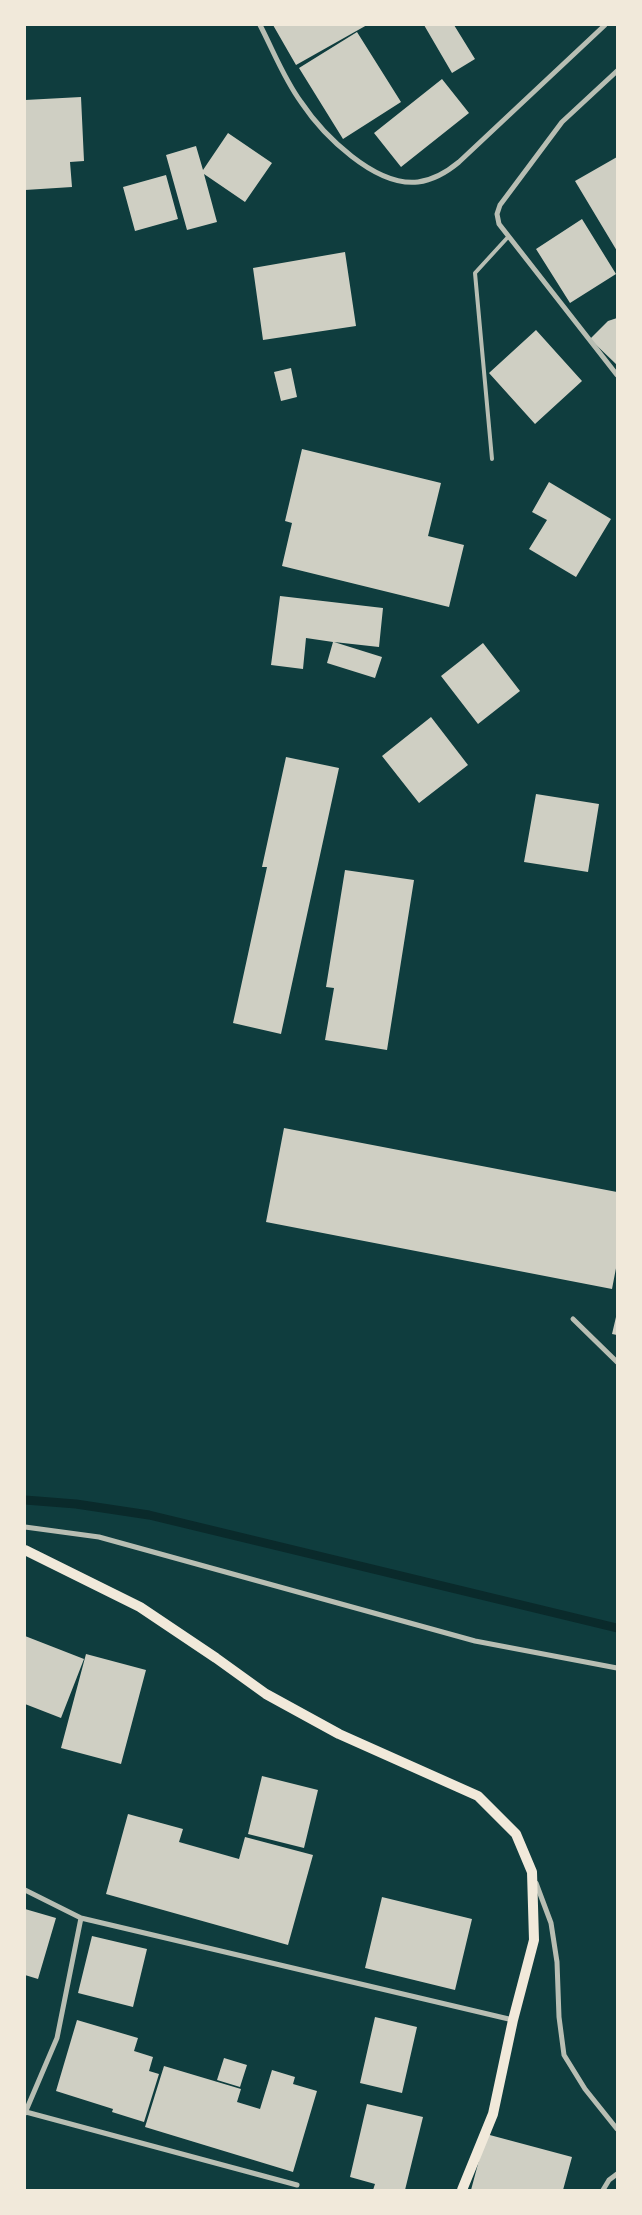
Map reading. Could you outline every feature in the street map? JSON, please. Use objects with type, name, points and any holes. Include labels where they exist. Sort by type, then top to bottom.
[{"type":"main road","points":[[25,1550],[140,1607],[266,1694],[331,1730],[478,1796],[516,1834],[532,1872],[534,1940],[493,2114],[462,2190]]},
{"type":"street","points":[[260,25],[300,102],[327,135],[358,160],[388,179],[403,182],[433,179],[459,162],[605,25]]},
{"type":"street","points":[[617,71],[562,122],[500,205],[497,214],[499,224],[508,237],[617,375]]},
{"type":"street","points":[[572,1319],[617,1362]]},
{"type":"street","points":[[25,1527],[99,1537],[476,1641],[617,1668]]},
{"type":"street","points":[[532,1872],[551,1923],[556,1953],[559,2017],[564,2055],[586,2089],[617,2129]]},
{"type":"street","points":[[25,1890],[81,1918],[514,2020]]},
{"type":"street","points":[[81,1918],[57,2038],[25,2113],[297,2184]]},
{"type":"street","points":[[603,2190],[609,2180],[617,2174]]},
{"type":"lane","points":[[492,459],[475,273],[508,237]]},
{"type":"building","points":[[273,25],[367,25],[296,65]]},
{"type":"building","points":[[424,25],[454,25],[475,59],[452,73]]},
{"type":"building","points":[[357,32],[401,102],[343,139],[299,68]]},
{"type":"building","points":[[442,79],[469,113],[401,167],[374,133]]},
{"type":"building","points":[[81,97],[84,161],[70,162],[72,187],[25,190],[25,100]]},
{"type":"building","points":[[228,133],[272,163],[245,202],[204,174],[217,222],[187,230],[166,155],[196,146],[203,170]]},
{"type":"building","points":[[617,157],[617,251],[575,181]]},
{"type":"building","points":[[166,175],[178,219],[135,231],[123,187]]},
{"type":"building","points":[[582,219],[616,274],[570,303],[536,249]]},
{"type":"building","points":[[345,252],[356,326],[263,340],[253,268]]},
{"type":"building","points":[[617,318],[617,365],[590,339],[608,321]]},
{"type":"building","points":[[536,330],[582,381],[535,424],[489,373]]},
{"type":"building","points":[[291,368],[297,397],[281,401],[274,372]]},
{"type":"building","points":[[302,449],[441,483],[428,536],[464,545],[449,607],[282,566],[292,523],[285,521]]},
{"type":"building","points":[[549,482],[611,519],[576,577],[529,549],[547,520],[532,512]]},
{"type":"building","points":[[280,596],[383,608],[379,647],[334,642],[382,657],[375,678],[327,663],[333,642],[306,638],[303,669],[271,665]]},
{"type":"building","points":[[483,643],[520,691],[478,724],[441,676]]},
{"type":"building","points":[[431,717],[468,765],[419,803],[382,756]]},
{"type":"building","points":[[286,757],[339,768],[281,1034],[233,1023],[267,867],[262,867]]},
{"type":"building","points":[[536,794],[599,804],[588,872],[524,862]]},
{"type":"building","points":[[345,870],[414,880],[387,1050],[325,1040],[334,988],[326,987]]},
{"type":"building","points":[[284,1128],[617,1192],[617,1263],[612,1289],[266,1222]]},
{"type":"building","points":[[617,1317],[617,1335],[612,1334]]},
{"type":"building","points":[[25,1636],[84,1659],[61,1718],[25,1704]]},
{"type":"building","points":[[86,1654],[146,1670],[121,1764],[61,1748]]},
{"type":"building","points":[[262,1776],[318,1790],[304,1848],[248,1834]]},
{"type":"building","points":[[128,1814],[183,1829],[179,1842],[239,1859],[245,1837],[313,1855],[288,1945],[106,1894]]},
{"type":"building","points":[[382,1897],[472,1919],[455,1990],[365,1968]]},
{"type":"building","points":[[25,1909],[56,1918],[38,1979],[25,1975]]},
{"type":"building","points":[[92,1936],[147,1949],[133,2007],[78,1993]]},
{"type":"building","points":[[375,2017],[417,2027],[402,2093],[360,2083]]},
{"type":"building","points":[[77,2020],[138,2038],[134,2051],[153,2057],[149,2071],[159,2074],[144,2122],[112,2112],[113,2109],[56,2091]]},
{"type":"building","points":[[224,2058],[247,2065],[240,2087],[217,2080]]},
{"type":"building","points":[[164,2066],[241,2089],[237,2102],[260,2109],[272,2070],[295,2077],[293,2084],[317,2091],[293,2172],[145,2127]]},
{"type":"building","points":[[367,2104],[423,2117],[405,2190],[373,2190],[375,2184],[350,2177]]},
{"type":"building","points":[[486,2134],[572,2157],[563,2190],[471,2190]]},
{"type":"waterway","points":[[25,1500],[76,1504],[149,1515],[617,1628]]}]
